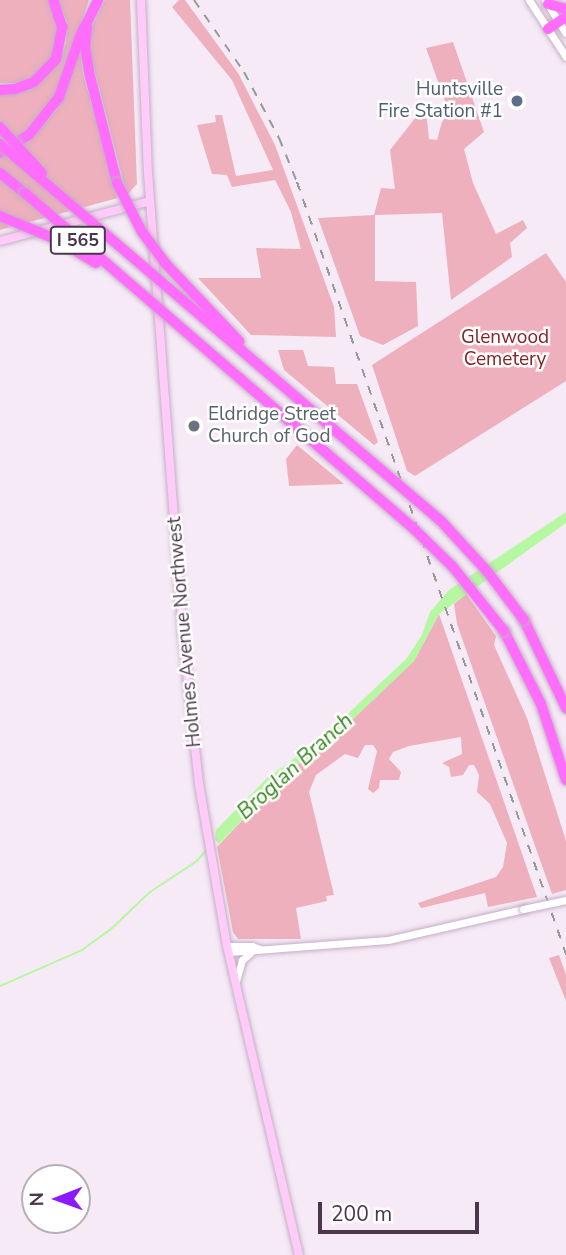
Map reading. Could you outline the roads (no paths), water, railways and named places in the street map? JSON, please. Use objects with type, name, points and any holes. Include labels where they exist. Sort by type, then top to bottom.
[{"type":"highway","points":[[0,90],[28,85],[53,65],[63,34],[60,14],[53,0]]},
{"type":"highway","points":[[0,153],[29,135],[44,120],[59,97],[98,0]]},
{"type":"highway","points":[[546,2],[566,9]]},
{"type":"highway","points":[[89,17],[85,46],[87,61],[117,183],[136,224],[165,263],[268,372]]},
{"type":"highway","points":[[549,31],[564,24]]},
{"type":"highway","points":[[0,127],[74,207]]},
{"type":"highway","name":"I 565","points":[[0,144],[441,522],[481,563],[524,621],[566,708]]},
{"type":"highway","name":"I 565","points":[[0,173],[412,527],[453,566],[504,631],[537,694],[566,780]]},
{"type":"highway","points":[[0,216],[60,240],[131,287]]},
{"type":"main road","name":"Holmes Avenue Northwest","points":[[141,0],[150,201],[183,637],[206,824],[228,949],[299,1255]]},
{"type":"main road","points":[[0,241],[150,201]]},
{"type":"street","points":[[529,0],[566,57]]},
{"type":"street","points":[[546,2],[564,24]]},
{"type":"street","points":[[228,949],[256,951],[388,940],[566,900]]},
{"type":"street","points":[[236,982],[242,960],[256,951]]},
{"type":"water","points":[[566,512],[566,523],[439,614],[414,661],[335,736],[288,772],[219,844],[215,839],[216,830],[267,778],[320,740],[406,659],[422,635],[430,612],[449,590]]},
{"type":"waterway","name":"Broglan Branch","points":[[0,986],[82,950],[111,929],[150,892],[197,861],[207,849]]},
{"type":"railway","points":[[194,0],[244,72],[279,138],[297,182],[566,954]]},
{"type":"place","name":"Huntsville Fire Station #1","points":[[517,101]]},
{"type":"place","name":"Eldridge Street Church of God","points":[[194,426]]},
{"type":"park label","name":"Glenwood Cemetery","points":[[505,349]]}]
